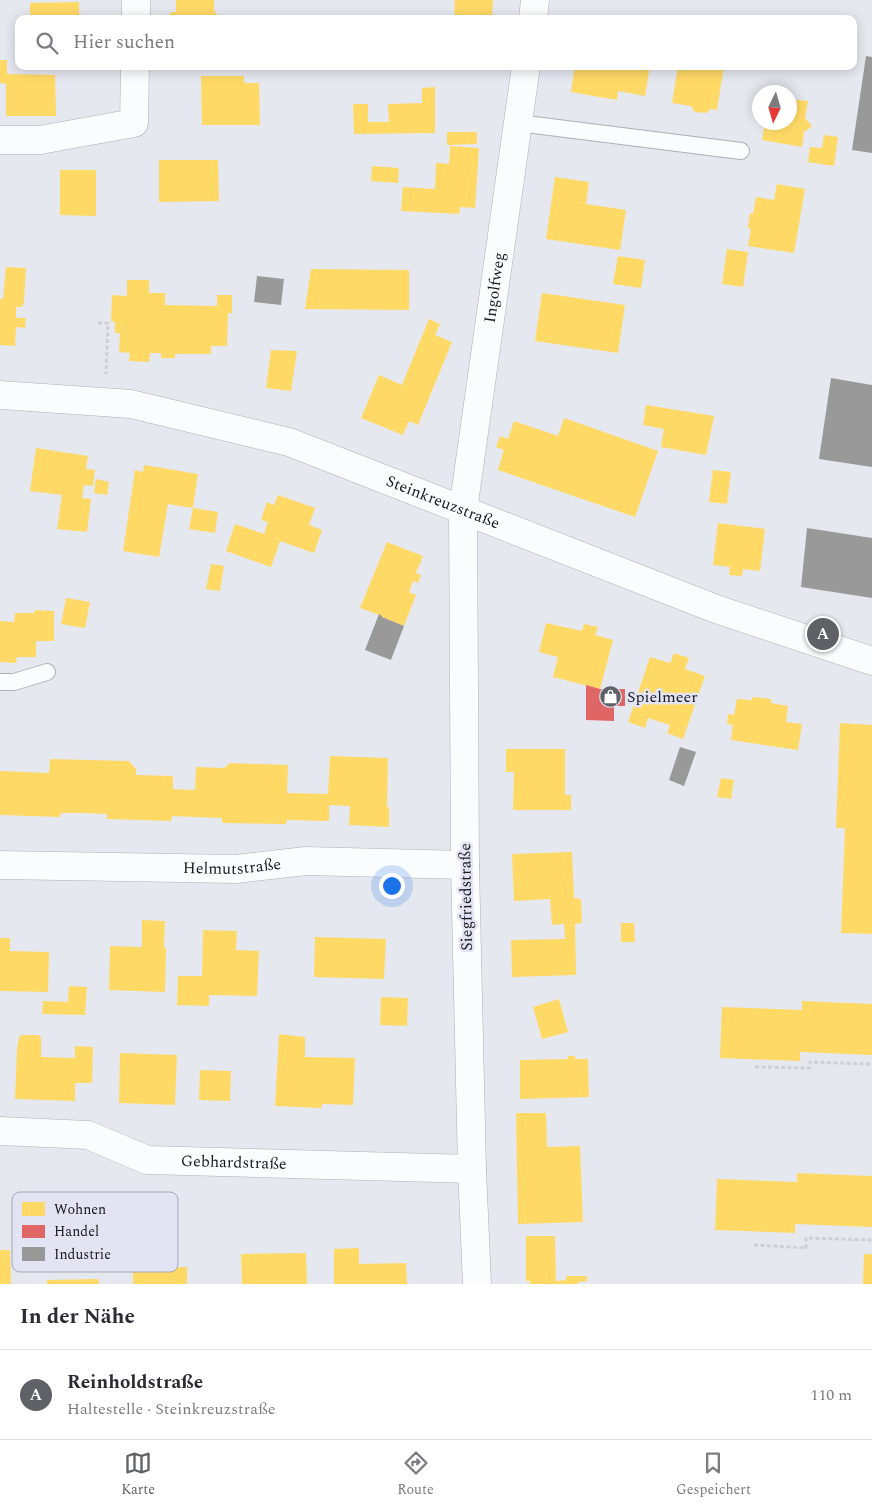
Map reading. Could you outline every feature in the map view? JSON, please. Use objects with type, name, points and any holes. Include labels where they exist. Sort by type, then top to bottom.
[{"type":"street","points":[[136,0],[136,15]]},
{"type":"street","points":[[534,15],[536,0]]},
{"type":"street","points":[[0,140],[40,140],[134,123],[135,70]]},
{"type":"street","name":"Ingolfweg","points":[[463,510],[525,70]]},
{"type":"street","name":"Steinkreuzstraße","points":[[0,395],[131,404],[288,442],[716,609],[872,661]]},
{"type":"street","name":"Siegfriedstraße","points":[[463,510],[465,865],[472,1169],[477,1284]]},
{"type":"street","name":"Helmutstraße","points":[[0,865],[236,869],[306,861],[465,865]]},
{"type":"street","name":"Gebhardstraße","points":[[0,1131],[88,1135],[146,1160],[472,1169]]},
{"type":"lane","points":[[518,123],[741,151]]},
{"type":"lane","points":[[0,682],[14,682],[48,672]]},
{"type":"path","points":[[98,323],[108,323],[104,402]]},
{"type":"path","points":[[754,1067],[810,1068],[810,1062],[872,1064]]},
{"type":"path","points":[[754,1245],[806,1248],[806,1238],[872,1240]]},
{"type":"building: Wohnen","points":[[176,0],[214,0],[214,11],[216,15],[170,15],[170,12],[176,12]]},
{"type":"building: Wohnen","points":[[455,0],[493,0],[492,15],[454,15]]},
{"type":"building: Wohnen","points":[[79,2],[79,15],[30,15],[30,3]]},
{"type":"building: Wohnen","points":[[0,60],[7,60],[7,74],[55,75],[56,116],[6,116],[6,84],[0,83]]},
{"type":"building: Wohnen","points":[[574,70],[649,70],[645,96],[618,91],[617,100],[571,92]]},
{"type":"building: Wohnen","points":[[677,70],[723,70],[717,110],[711,109],[706,113],[695,112],[691,106],[672,103]]},
{"type":"building: Wohnen","points":[[201,76],[244,76],[244,83],[259,83],[260,125],[202,125]]},
{"type":"building: Wohnen","points":[[435,87],[435,133],[354,134],[353,104],[368,104],[368,122],[389,122],[388,104],[422,103],[422,88]]},
{"type":"building: Wohnen","points":[[797,100],[808,101],[805,118],[812,126],[804,132],[802,147],[762,140],[764,130],[797,130]]},
{"type":"building: Wohnen","points":[[447,132],[477,132],[477,144],[447,145]]},
{"type":"building: Wohnen","points":[[824,135],[838,137],[834,166],[808,162],[810,147],[822,148]]},
{"type":"building: Wohnen","points":[[450,146],[479,148],[475,208],[460,207],[459,214],[401,211],[403,187],[435,189],[436,163],[449,164]]},
{"type":"building: Wohnen","points":[[159,160],[218,160],[219,201],[159,202]]},
{"type":"building: Wohnen","points":[[372,166],[399,168],[398,183],[371,181]]},
{"type":"building: Wohnen","points":[[60,170],[96,170],[96,216],[60,215]]},
{"type":"building: Wohnen","points":[[555,177],[589,182],[586,204],[626,210],[620,250],[546,239]]},
{"type":"building: Wohnen","points":[[777,184],[805,189],[794,253],[748,246],[751,229],[748,228],[750,213],[753,214],[756,197],[774,200]]},
{"type":"building: Wohnen","points":[[727,249],[748,252],[743,287],[722,284]]},
{"type":"building: Wohnen","points":[[618,256],[645,260],[641,288],[613,284]]},
{"type":"building: Wohnen","points":[[6,267],[26,268],[24,302],[22,307],[16,307],[16,318],[26,318],[25,328],[16,327],[15,346],[0,345],[0,299],[3,299]]},
{"type":"building: Wohnen","points":[[311,269],[409,270],[409,310],[305,309]]},
{"type":"building: Wohnen","points":[[127,280],[149,280],[149,293],[165,293],[165,305],[217,306],[217,295],[232,295],[232,313],[228,313],[227,346],[211,346],[211,354],[175,354],[175,358],[161,358],[161,353],[150,353],[149,362],[129,361],[130,353],[119,352],[120,333],[115,333],[115,322],[111,321],[112,295],[127,296]]},
{"type":"building: Wohnen","points":[[542,293],[625,305],[618,353],[535,341]]},
{"type":"building: Wohnen","points":[[429,319],[440,324],[435,335],[452,342],[418,425],[409,421],[403,435],[361,418],[379,375],[402,385]]},
{"type":"building: Wohnen","points":[[271,350],[297,351],[291,391],[266,388]]},
{"type":"building: Wohnen","points":[[646,405],[714,416],[706,455],[661,447],[664,429],[643,425]]},
{"type":"building: Wohnen","points":[[564,418],[658,451],[635,517],[498,470],[504,450],[496,447],[500,436],[508,439],[514,421],[558,436]]},
{"type":"building: Wohnen","points":[[36,448],[88,456],[86,469],[95,470],[93,486],[84,485],[82,498],[91,499],[87,532],[57,529],[62,495],[30,491]]},
{"type":"building: Wohnen","points":[[144,465],[198,474],[193,508],[168,504],[159,557],[123,551],[135,470],[143,472]]},
{"type":"building: Wohnen","points":[[713,470],[731,472],[727,504],[709,502]]},
{"type":"building: Wohnen","points":[[96,479],[109,482],[107,495],[94,493]]},
{"type":"building: Wohnen","points":[[278,495],[315,508],[309,525],[322,530],[314,553],[280,541],[271,567],[226,551],[235,524],[264,534],[268,522],[261,520],[267,502],[274,505]]},
{"type":"building: Wohnen","points":[[193,508],[218,512],[215,533],[189,529]]},
{"type":"building: Wohnen","points":[[718,523],[765,529],[760,571],[743,569],[742,576],[729,575],[730,567],[713,565]]},
{"type":"building: Wohnen","points":[[387,542],[423,556],[416,573],[421,575],[418,583],[413,581],[409,592],[416,595],[404,626],[360,608]]},
{"type":"building: Wohnen","points":[[211,564],[224,566],[220,591],[206,589]]},
{"type":"building: Wohnen","points":[[66,598],[90,602],[85,628],[61,624]]},
{"type":"building: Wohnen","points":[[35,610],[54,611],[54,641],[36,641],[36,657],[17,657],[16,663],[0,662],[0,621],[14,622],[15,613],[34,613]]},
{"type":"building: Wohnen","points":[[546,623],[582,631],[584,624],[598,627],[595,635],[613,640],[600,689],[553,677],[558,657],[539,652]]},
{"type":"building: Wohnen","points":[[674,653],[689,658],[685,669],[705,676],[683,739],[667,733],[670,725],[648,718],[645,728],[628,722],[650,657],[670,663]]},
{"type":"building: Wohnen","points":[[752,697],[771,699],[771,703],[788,706],[786,722],[802,724],[798,750],[731,740],[733,725],[727,724],[728,714],[734,715],[737,699],[752,700]]},
{"type":"building: Wohnen","points":[[840,723],[872,725],[872,934],[841,933],[845,828],[836,828]]},
{"type":"building: Wohnen","points":[[506,749],[565,749],[565,795],[571,795],[571,810],[513,810],[514,772],[506,772]]},
{"type":"building: Wohnen","points":[[330,756],[388,758],[387,807],[389,807],[389,827],[349,825],[350,806],[329,805],[329,821],[287,820],[286,824],[222,823],[222,818],[172,816],[171,821],[107,819],[107,814],[83,813],[61,813],[60,817],[0,815],[0,771],[49,773],[50,759],[129,761],[136,769],[136,775],[173,776],[173,789],[195,790],[196,767],[224,768],[230,763],[288,765],[287,793],[328,794]]},
{"type":"building: Wohnen","points":[[721,778],[734,780],[731,799],[717,797]]},
{"type":"building: Wohnen","points":[[572,852],[574,898],[581,899],[582,923],[575,924],[576,975],[512,977],[511,940],[565,939],[564,924],[552,925],[550,899],[514,901],[512,854]]},
{"type":"building: Wohnen","points":[[142,920],[165,921],[165,992],[109,990],[110,946],[142,947]]},
{"type":"building: Wohnen","points":[[621,923],[634,923],[635,942],[621,942]]},
{"type":"building: Wohnen","points":[[203,930],[237,931],[236,950],[259,951],[257,996],[209,995],[209,1006],[177,1005],[178,976],[202,976]]},
{"type":"building: Wohnen","points":[[315,937],[386,939],[384,979],[314,977]]},
{"type":"building: Wohnen","points":[[0,938],[10,938],[10,951],[49,952],[48,992],[0,991]]},
{"type":"building: Wohnen","points":[[69,986],[87,987],[85,1015],[42,1014],[43,1001],[68,1002]]},
{"type":"building: Wohnen","points":[[381,997],[408,998],[407,1026],[380,1025]]},
{"type":"building: Wohnen","points":[[559,999],[568,1032],[542,1039],[533,1007]]},
{"type":"building: Wohnen","points":[[802,1001],[872,1004],[872,1055],[800,1052],[800,1061],[720,1058],[722,1007],[802,1010]]},
{"type":"building: Wohnen","points":[[279,1034],[305,1037],[305,1057],[355,1058],[353,1105],[322,1104],[322,1108],[275,1106]]},
{"type":"building: Wohnen","points":[[21,1035],[39,1035],[41,1038],[41,1057],[75,1058],[75,1046],[93,1047],[92,1083],[75,1083],[75,1101],[15,1099],[17,1049]]},
{"type":"building: Wohnen","points":[[120,1053],[177,1055],[175,1105],[119,1103]]},
{"type":"building: Wohnen","points":[[568,1056],[575,1056],[575,1059],[588,1059],[589,1097],[520,1099],[520,1060],[568,1059]]},
{"type":"building: Wohnen","points":[[200,1070],[231,1071],[230,1101],[199,1100]]},
{"type":"building: Wohnen","points":[[516,1113],[546,1113],[547,1147],[580,1146],[583,1222],[518,1224]]},
{"type":"building: Wohnen","points":[[797,1173],[872,1176],[872,1227],[795,1224],[795,1233],[715,1230],[717,1179],[797,1182]]},
{"type":"building: Wohnen","points":[[526,1236],[555,1236],[556,1281],[566,1280],[566,1276],[587,1276],[587,1281],[578,1282],[578,1284],[530,1284],[530,1281],[526,1281]]},
{"type":"building: Wohnen","points":[[359,1248],[359,1264],[406,1263],[407,1284],[334,1284],[334,1249]]},
{"type":"building: Wohnen","points":[[0,1250],[10,1250],[11,1284],[0,1284]]},
{"type":"building: Wohnen","points":[[306,1253],[307,1284],[242,1284],[241,1254]]},
{"type":"building: Wohnen","points":[[864,1254],[872,1254],[872,1284],[863,1284]]},
{"type":"building: Wohnen","points":[[178,1267],[187,1267],[187,1284],[133,1284],[133,1272],[178,1272]]},
{"type":"building: Wohnen","points":[[98,1279],[99,1284],[47,1284],[47,1280]]},
{"type":"building: Handel","points":[[586,685],[600,689],[625,689],[625,706],[614,706],[614,721],[586,720]]},
{"type":"building: Industrie","points":[[866,56],[872,57],[872,153],[852,150]]},
{"type":"building: Industrie","points":[[257,276],[284,279],[281,305],[254,302]]},
{"type":"building: Industrie","points":[[831,378],[872,385],[872,467],[819,459]]},
{"type":"building: Industrie","points":[[807,528],[872,538],[872,598],[801,587]]},
{"type":"building: Industrie","points":[[379,614],[404,626],[391,660],[365,650]]},
{"type":"building: Industrie","points":[[680,747],[696,752],[684,786],[669,780]]},
{"type":"place","name":"Reinholdstraße","points":[[823,634]]},
{"type":"place","name":"Spielmeer","points":[[611,697]]}]
